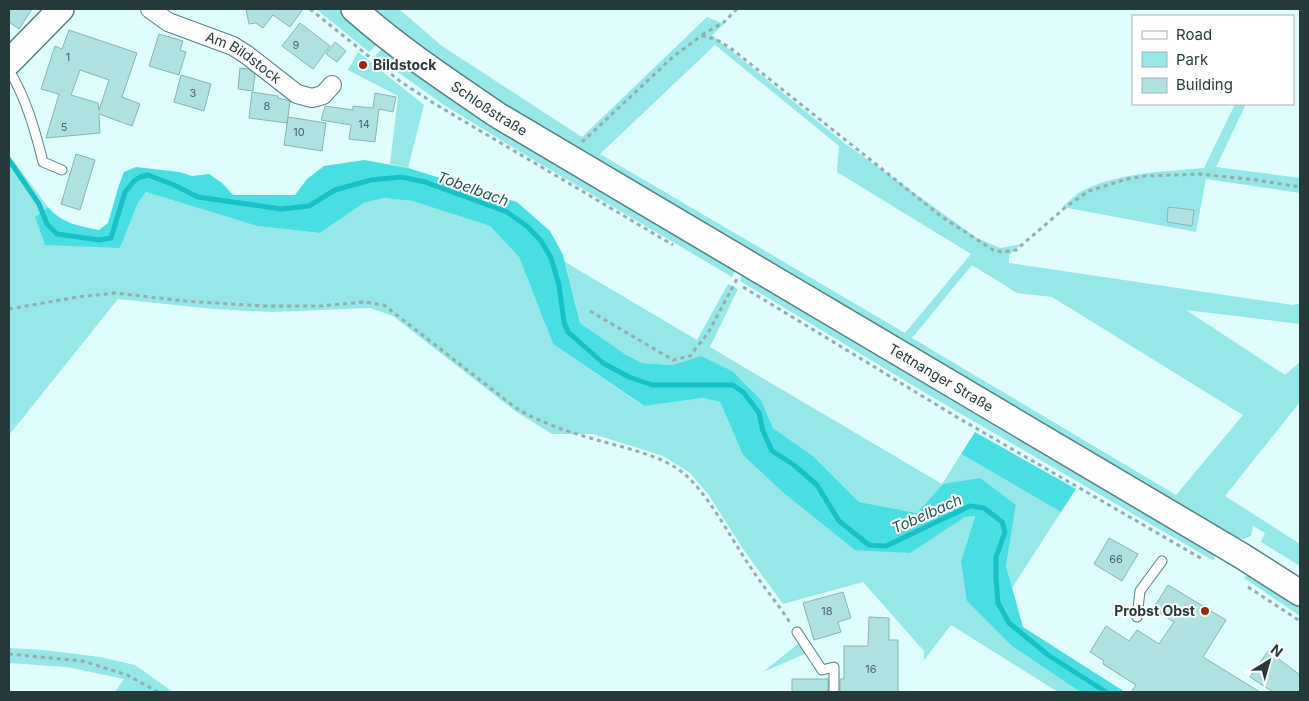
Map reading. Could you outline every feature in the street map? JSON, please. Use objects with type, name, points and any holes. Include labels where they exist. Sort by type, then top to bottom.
[{"type":"main road","points":[[9,62],[61,9]]},
{"type":"main road","name":"Schloßstraße","points":[[354,9],[430,70],[499,116],[575,162]]},
{"type":"main road","name":"Tettnanger Straße","points":[[575,162],[1242,556],[1300,593]]},
{"type":"street","name":"Am Bildstock","points":[[150,9],[168,22],[233,46],[297,94],[312,98],[323,96],[332,86]]},
{"type":"lane","points":[[9,70],[24,101],[44,162],[62,170]]},
{"type":"lane","points":[[1137,617],[1140,591],[1162,561]]},
{"type":"lane","points":[[797,632],[822,670],[834,667],[834,692]]},
{"type":"path","points":[[575,162],[580,144],[612,113],[674,56],[724,22],[738,9]]},
{"type":"path","points":[[701,36],[715,39],[727,46],[942,217],[992,250],[1002,252],[1016,250],[1067,206],[1088,191],[1127,179],[1146,176],[1200,174],[1300,187]]},
{"type":"path","points":[[590,311],[673,360],[690,356],[708,333],[735,282]]},
{"type":"path","points":[[9,309],[115,292],[186,301],[264,306],[321,306],[364,302],[384,305],[516,408],[534,419],[554,427],[644,454],[674,466],[690,478],[704,495],[742,555],[797,632]]},
{"type":"path","points":[[1188,551],[1205,561]]},
{"type":"path","points":[[1246,586],[1300,621]]},
{"type":"path","points":[[9,654],[83,661],[127,675],[158,692]]},
{"type":"green space","points":[[316,9],[339,9],[378,43],[369,52]]},
{"type":"green space","points":[[370,9],[399,9],[442,46],[582,137],[707,17],[724,24],[712,35],[843,142],[977,238],[1000,248],[1022,244],[1009,255],[1009,263],[1293,305],[1300,303],[1300,324],[1186,310],[1285,375],[1300,362],[1300,402],[1225,496],[1300,544],[1300,566],[1261,542],[1265,533],[1253,526],[1251,536],[1244,539],[1234,537],[501,105],[409,41]],"holes":[[[715,45],[839,146],[837,172],[971,254],[905,333],[600,154]],[[972,265],[1017,293],[1052,297],[1243,415],[1176,495],[912,338]]]},
{"type":"green space","points":[[384,47],[736,269],[732,277],[444,105],[375,56]]},
{"type":"green space","points":[[358,52],[424,105],[408,168],[390,164],[398,96],[348,70]]},
{"type":"green space","points":[[1235,105],[1246,105],[1216,167],[1300,178],[1300,193],[1206,179],[1196,232],[1062,207],[1080,192],[1110,180],[1140,174],[1204,168]]},
{"type":"green space","points":[[9,155],[48,207],[35,217],[120,248],[138,203],[146,192],[257,226],[320,233],[364,203],[384,198],[412,201],[490,226],[519,257],[553,344],[643,406],[703,398],[720,402],[743,455],[855,550],[940,533],[965,516],[975,515],[961,561],[1012,646],[1080,692],[1058,692],[951,625],[924,660],[924,651],[863,582],[783,604],[743,549],[708,494],[690,473],[663,456],[593,434],[552,434],[515,411],[393,316],[370,308],[272,312],[213,309],[118,299],[9,435]]},
{"type":"green space","points":[[565,262],[697,340],[728,284],[738,289],[710,347],[942,484],[961,454],[1061,512],[1012,588],[1006,566],[1016,505],[943,484],[917,513],[859,502],[813,456],[773,428],[761,400],[701,356],[672,365],[642,363],[625,354],[580,323]]},
{"type":"green space","points":[[743,274],[1215,552],[1214,561],[922,391],[740,281]]},
{"type":"green space","points":[[1249,572],[1300,605],[1300,616],[1244,578]]},
{"type":"green space","points":[[799,643],[807,653],[763,672]]},
{"type":"green space","points":[[9,648],[100,657],[135,665],[173,692],[115,692],[124,679],[67,667],[9,663]]},
{"type":"shaded area","points":[[364,160],[408,168],[517,202],[550,231],[563,255],[580,323],[625,354],[642,363],[672,365],[701,356],[732,371],[761,400],[773,428],[813,456],[859,502],[917,513],[943,484],[980,478],[1016,505],[1006,566],[1023,627],[1125,692],[1080,692],[1012,646],[967,601],[961,561],[975,516],[965,517],[910,553],[855,550],[785,494],[743,455],[720,402],[703,398],[644,406],[553,344],[519,257],[490,226],[412,201],[384,198],[364,203],[320,233],[257,226],[146,192],[138,203],[120,248],[45,245],[35,217],[48,207],[65,220],[99,230],[108,223],[124,172],[136,167],[179,172],[192,176],[209,174],[222,183],[233,195],[295,195],[307,179],[324,166]]},
{"type":"shaded area","points":[[975,432],[1076,489],[1061,512],[961,454]]},
{"type":"building","points":[[9,9],[32,9],[19,29],[9,22]]},
{"type":"building","points":[[246,9],[303,9],[290,27],[273,15],[263,28],[256,23],[249,24]]},
{"type":"building","points":[[300,23],[330,46],[313,69],[282,46]]},
{"type":"building","points":[[69,30],[137,53],[122,97],[140,104],[132,126],[99,114],[100,133],[46,138],[59,94],[41,89],[55,46],[62,49]],"holes":[[[80,70],[109,80],[99,110],[98,103],[71,95]]]},
{"type":"building","points":[[159,34],[183,41],[180,50],[186,52],[179,75],[149,66]]},
{"type":"building","points":[[335,42],[346,51],[337,62],[326,54]]},
{"type":"building","points":[[240,68],[248,69],[255,74],[253,91],[238,89]]},
{"type":"building","points":[[181,75],[211,84],[204,111],[174,102]]},
{"type":"building","points":[[252,92],[278,96],[278,98],[290,102],[287,123],[249,118]]},
{"type":"building","points":[[375,93],[396,97],[393,112],[379,109],[375,142],[349,139],[351,125],[321,120],[325,106],[353,110],[353,106],[373,108]]},
{"type":"building","points":[[288,117],[326,123],[322,151],[284,145]]},
{"type":"building","points":[[76,154],[95,160],[80,210],[61,204]]},
{"type":"building","points":[[1168,207],[1194,210],[1192,226],[1167,222]]},
{"type":"building","points":[[1109,538],[1138,554],[1122,581],[1094,564]]},
{"type":"building","points":[[1168,585],[1226,620],[1203,657],[1260,692],[1131,692],[1136,685],[1103,664],[1104,661],[1090,652],[1106,626],[1129,641],[1137,630],[1159,644],[1174,622],[1153,609]]},
{"type":"building","points":[[843,592],[851,618],[838,622],[841,632],[814,640],[803,603]]},
{"type":"building","points":[[869,617],[889,618],[889,640],[898,640],[898,692],[840,692],[840,679],[844,679],[844,646],[868,646]]},
{"type":"building","points":[[1268,651],[1300,675],[1300,692],[1273,692],[1250,677]]},
{"type":"building","points":[[792,679],[828,679],[828,692],[792,692]]},
{"type":"waterway","name":"Tobelbach","points":[[9,160],[39,204],[47,224],[57,234],[99,240],[111,238],[125,192],[134,181],[148,175],[198,197],[281,209],[309,206],[335,190],[371,180],[402,177],[425,182],[507,212],[528,227],[541,241],[551,258],[559,285],[564,322],[568,332],[603,363],[629,377],[652,385],[733,385],[744,393],[759,413],[763,431],[772,451],[794,465],[817,485],[839,521],[869,545],[886,546],[970,506],[984,508],[1002,522],[1005,532],[996,557],[996,579],[998,603],[1009,623],[1048,655],[1106,692]]},
{"type":"place","name":"Bildstock","points":[[363,65]]},
{"type":"place","name":"Probst Obst","points":[[1205,611]]}]
